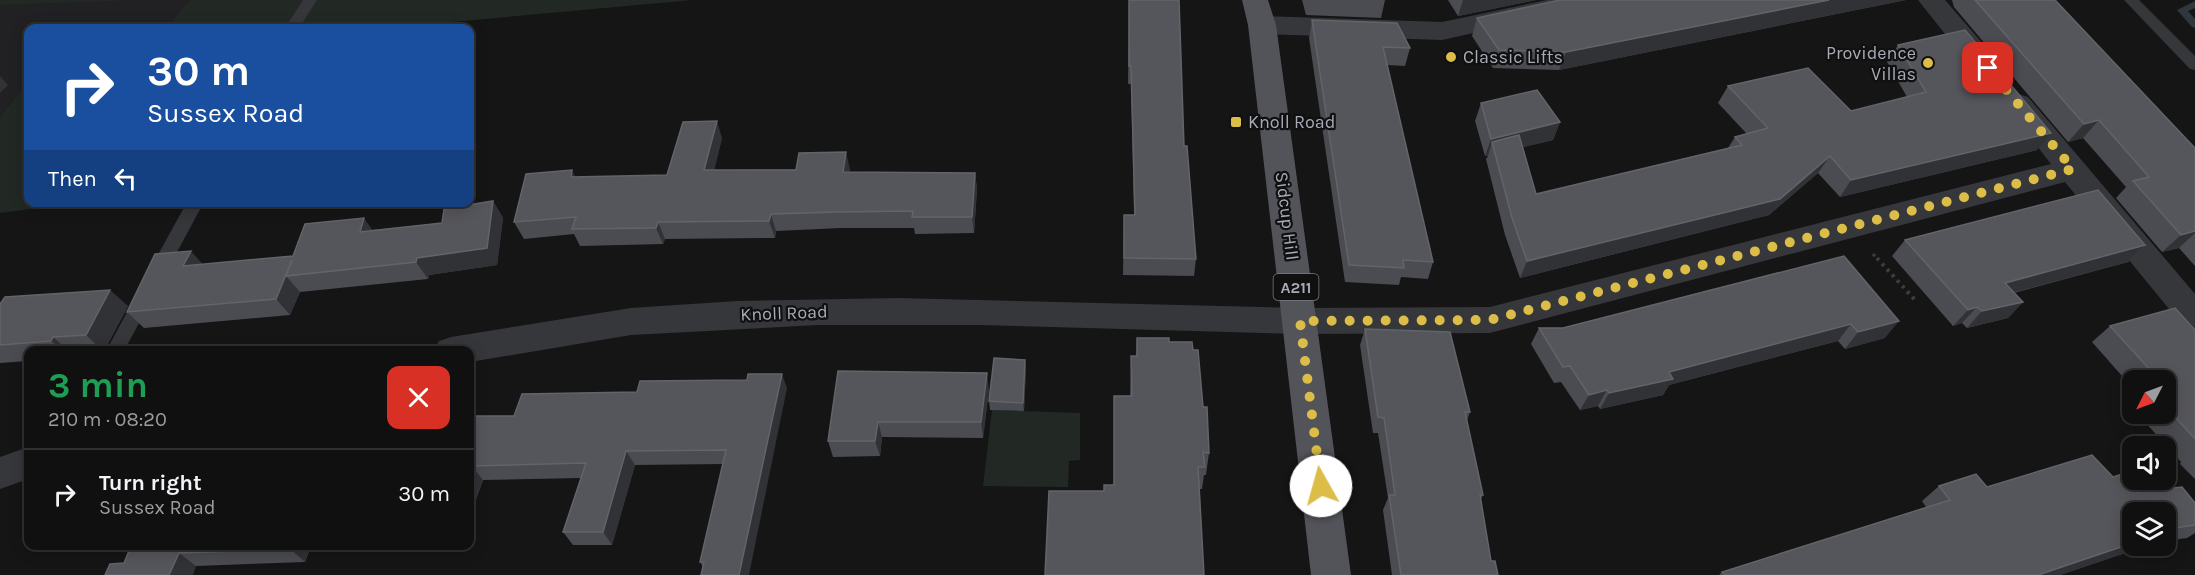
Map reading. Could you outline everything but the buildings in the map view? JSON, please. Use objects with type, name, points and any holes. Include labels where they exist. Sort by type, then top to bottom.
[{"type":"main road","name":"Sidcup Hill","points":[[1259,13],[1331,575]]},
{"type":"street","points":[[1259,13],[1442,31],[1586,0]]},
{"type":"street","points":[[1931,0],[2195,317]]},
{"type":"street","name":"Knoll Road","points":[[474,347],[654,319],[788,312],[926,309],[1300,321],[1490,320],[2073,169]]},
{"type":"street","points":[[0,473],[24,464]]},
{"type":"lane","points":[[295,24],[310,0]]},
{"type":"lane","points":[[2131,0],[2195,65]]},
{"type":"lane","points":[[118,346],[193,207]]},
{"type":"path","points":[[1848,228],[1915,300]]},
{"type":"shaded area","points":[[0,0],[214,0],[170,24],[24,24],[24,86],[0,117]]},
{"type":"shaded area","points":[[0,0],[139,0],[0,5]]},
{"type":"shaded area","points":[[190,0],[693,0],[429,24],[170,24]]},
{"type":"shaded area","points":[[24,86],[24,207],[45,207],[0,213],[0,117]]},
{"type":"shaded area","points":[[992,410],[1080,413],[1080,460],[1069,461],[1068,487],[983,486]]},
{"type":"waterway","points":[[2195,4],[2182,10],[2195,25]]},
{"type":"place","name":"Classic Lifts","points":[[1451,57]]},
{"type":"place","name":"Providence Villas","points":[[1928,63]]},
{"type":"place","name":"Knoll Road","points":[[1236,122]]},
{"type":"route","points":[[1321,486],[1300,321],[1490,320],[2073,169],[1988,68]]}]
